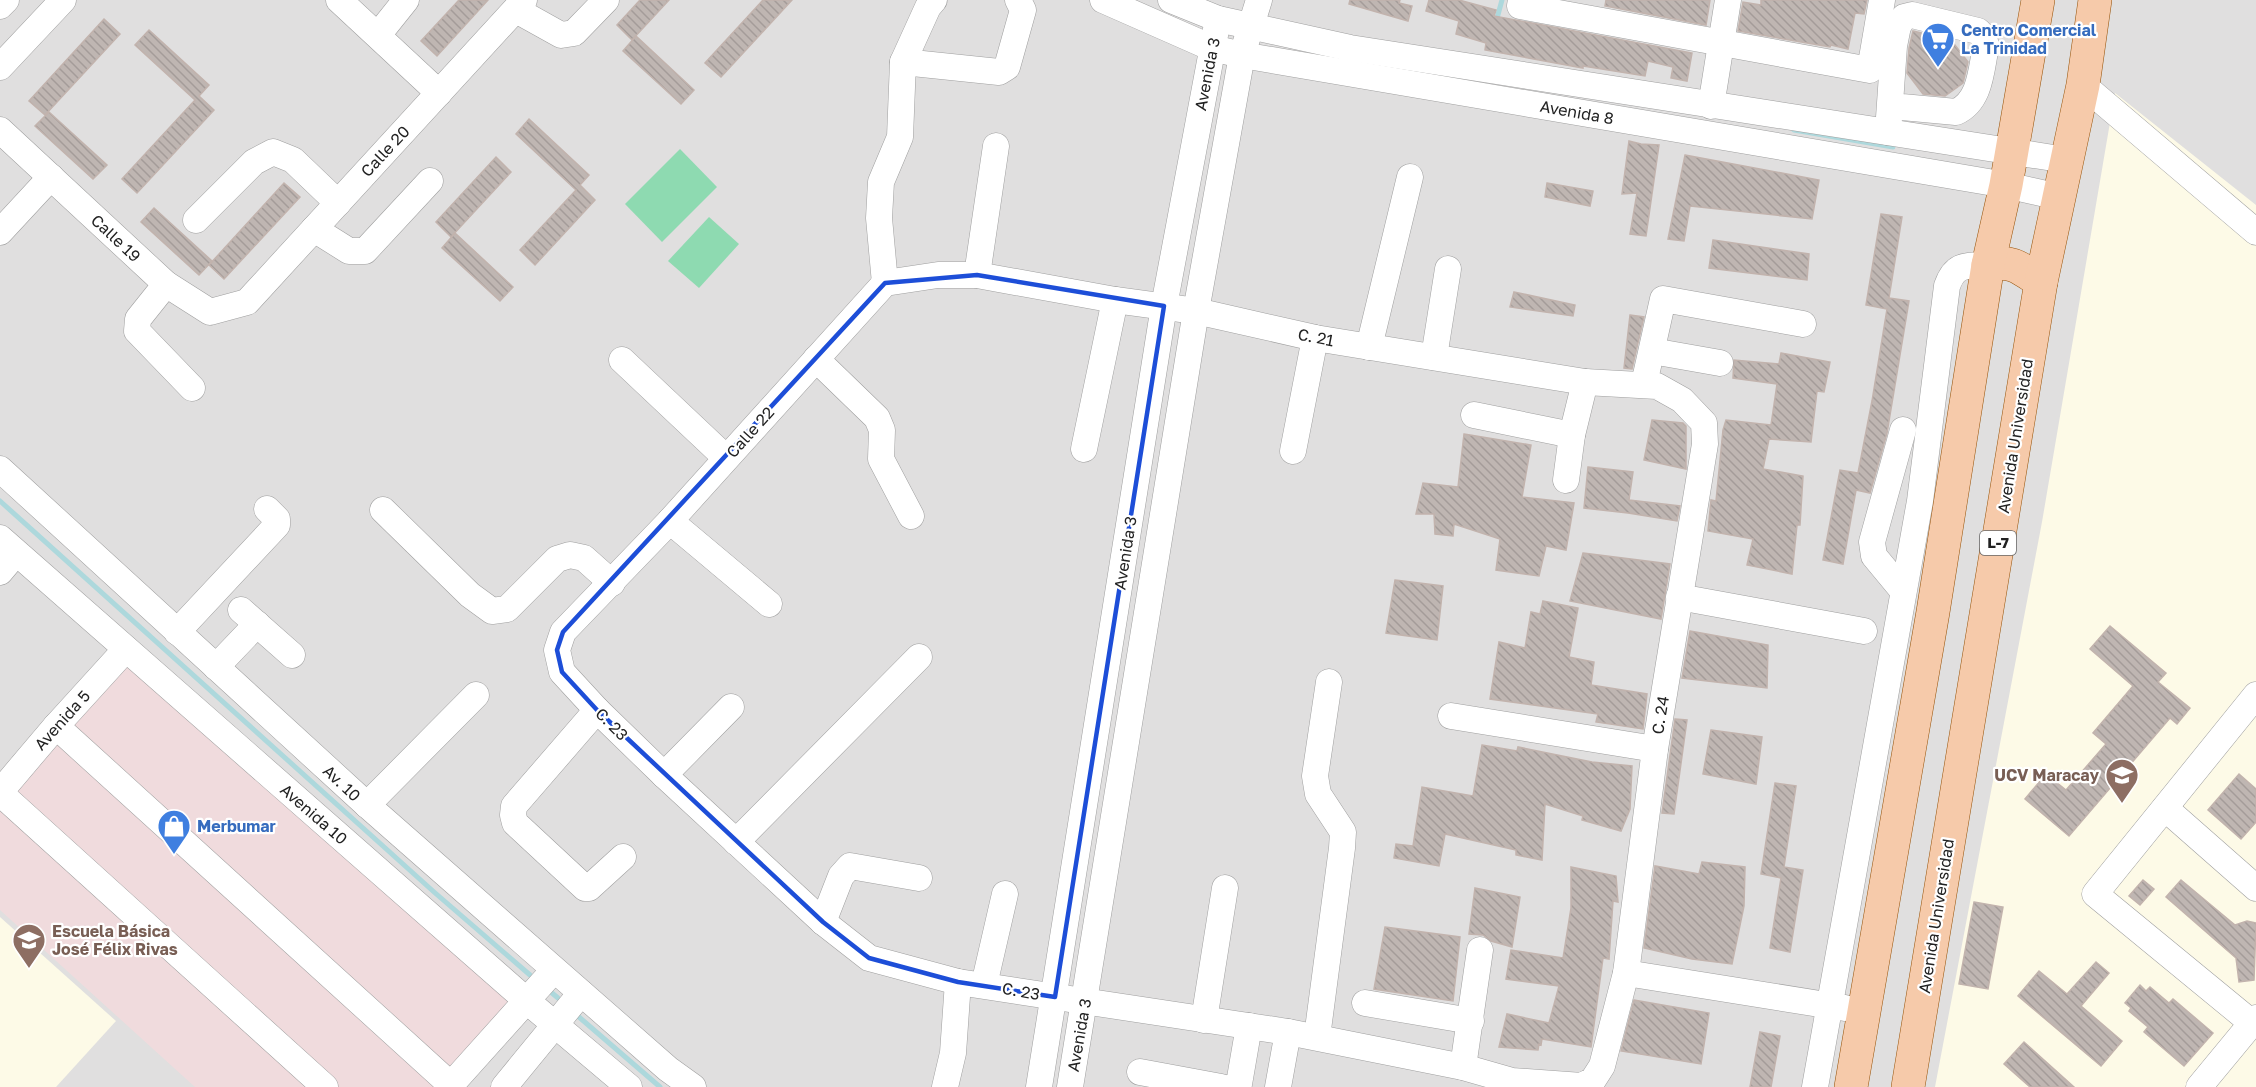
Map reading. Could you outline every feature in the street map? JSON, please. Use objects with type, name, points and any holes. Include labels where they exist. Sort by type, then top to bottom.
[{"type":"main road","points":[[1851,1087],[1931,624],[1988,265],[2006,185],[2038,0]]},
{"type":"main road","name":"Avenida Universidad","points":[[1908,1087],[2041,282],[2083,85],[2095,0]]},
{"type":"main road","points":[[1988,265],[2001,262],[2015,264],[2041,282]]},
{"type":"street","points":[[0,6],[6,0]]},
{"type":"street","points":[[0,67],[63,0]]},
{"type":"street","points":[[378,36],[406,0]]},
{"type":"street","points":[[520,5],[561,35],[574,33],[606,0]]},
{"type":"street","points":[[934,0],[928,7],[903,62],[900,137],[881,182],[879,218],[885,283],[938,275],[977,275],[996,146]]},
{"type":"street","points":[[903,62],[999,72],[1007,67],[1023,10],[1017,0]]},
{"type":"street","name":"Avenida 8","points":[[1103,0],[1212,48],[1242,55],[2006,185],[2059,197]]},
{"type":"street","name":"Avenida 8","points":[[1171,0],[1218,19],[1350,48],[2066,160]]},
{"type":"street","name":"Avenida 3","points":[[1070,1087],[1196,311],[1242,55],[1259,0]]},
{"type":"street","points":[[1521,0],[1520,6],[1870,70],[1882,0]]},
{"type":"street","points":[[1711,106],[1728,0]]},
{"type":"street","points":[[344,1],[439,93]]},
{"type":"street","name":"Calle 20","points":[[247,302],[520,5]]},
{"type":"street","points":[[1888,132],[1894,46],[1898,26],[1904,17],[1912,15],[1967,28],[1978,31],[1984,38],[1986,46],[1975,96],[1963,109],[1956,112],[1891,106]]},
{"type":"street","name":"Avenida 3","points":[[1039,1087],[1164,306],[1218,19]]},
{"type":"street","points":[[2083,85],[2256,232]]},
{"type":"street","name":"Calle 19","points":[[0,130],[165,284],[210,312],[247,302]]},
{"type":"street","points":[[196,220],[254,162],[273,152],[293,160],[338,203]]},
{"type":"street","points":[[0,232],[51,177]]},
{"type":"street","points":[[1369,347],[1410,177]]},
{"type":"street","points":[[314,230],[349,251],[365,251],[430,181]]},
{"type":"street","points":[[1815,1087],[1920,501],[1947,286],[1951,274],[1962,266],[1988,265]]},
{"type":"street","points":[[1434,357],[1448,269]]},
{"type":"street","name":"C. 21","points":[[977,275],[1115,300],[1196,311],[1315,338],[1369,347],[1585,382],[1651,385]]},
{"type":"street","name":"Calle 22","points":[[557,651],[563,632],[670,521],[885,283]]},
{"type":"street","points":[[165,284],[138,319],[137,331],[192,388]]},
{"type":"street","points":[[1651,385],[1652,351],[1663,299],[1803,324]]},
{"type":"street","points":[[1084,448],[1115,300]]},
{"type":"street","points":[[1293,451],[1315,338]]},
{"type":"street","points":[[1652,351],[1720,363]]},
{"type":"street","points":[[816,359],[877,418],[882,430],[881,459],[911,516]]},
{"type":"street","points":[[622,360],[726,459]]},
{"type":"street","points":[[1566,480],[1572,435],[1585,382]]},
{"type":"street","name":"C. 24","points":[[1602,1066],[1626,973],[1655,749],[1705,444],[1704,423],[1682,400],[1651,385]]},
{"type":"street","points":[[1474,415],[1572,435]]},
{"type":"street","points":[[1903,430],[1872,542],[1874,556],[1903,591]]},
{"type":"street","name":"Av. 10","points":[[0,469],[367,805],[668,1069],[693,1087]]},
{"type":"street","points":[[177,632],[277,525],[277,519],[267,509]]},
{"type":"street","points":[[383,510],[470,596],[492,611],[507,609],[557,559],[570,555],[584,558],[612,583]]},
{"type":"street","points":[[670,521],[769,604]]},
{"type":"street","name":"Avenida 10","points":[[5,554],[126,649],[629,1087]]},
{"type":"street","points":[[1679,597],[1864,631]]},
{"type":"street","points":[[216,667],[249,617],[292,655]]},
{"type":"street","name":"Avenida 5","points":[[0,792],[126,649]]},
{"type":"street","name":"C. 23","points":[[557,651],[562,672],[597,710],[823,922],[869,958],[958,982],[1317,1037],[1463,1067],[1512,1084],[1582,1086],[1593,1080],[1602,1066]]},
{"type":"street","points":[[736,842],[919,657]]},
{"type":"street","points":[[1317,1037],[1342,848],[1342,832],[1318,794],[1316,776],[1329,682]]},
{"type":"street","points":[[367,805],[476,695]]},
{"type":"street","points":[[2199,1087],[2254,1020],[2096,894],[2256,695]]},
{"type":"street","points":[[664,775],[731,707]]},
{"type":"street","points":[[597,710],[514,806],[513,815],[515,823],[587,888],[623,856]]},
{"type":"street","points":[[1451,716],[1655,749]]},
{"type":"street","points":[[56,726],[450,1086],[554,970]]},
{"type":"street","points":[[0,792],[325,1087]]},
{"type":"street","points":[[2164,808],[2256,888]]},
{"type":"street","points":[[823,922],[841,876],[850,866],[919,878]]},
{"type":"street","points":[[1204,1020],[1225,888]]},
{"type":"street","points":[[984,985],[1005,894]]},
{"type":"street","points":[[1463,1067],[1480,950]]},
{"type":"street","points":[[1626,973],[1864,1011]]},
{"type":"street","points":[[945,1087],[953,1053],[958,982]]},
{"type":"street","points":[[504,1087],[581,993]]},
{"type":"street","points":[[1365,1003],[1471,1021]]},
{"type":"street","points":[[1232,1087],[1239,1084],[1249,1026]]},
{"type":"street","points":[[1278,1087],[1288,1032]]},
{"type":"street","points":[[1140,1072],[1221,1087]]},
{"type":"highlighted area","points":[[977,275],[1164,306],[1055,997],[958,982],[869,958],[823,922],[597,710],[562,672],[557,650],[563,632],[885,283]]},
{"type":"shaded area","points":[[0,0],[2256,0],[2256,1087],[0,1087]]},
{"type":"shaded area","name":"UCV Maracay","points":[[2115,93],[2256,205],[2256,1087],[1935,1087],[2042,522]]},
{"type":"shaded area","name":"Merbumar","points":[[126,659],[515,1004],[441,1087],[195,1087],[0,910],[0,801]]},
{"type":"shaded area","name":"Escuela Básica José Félix Rivas","points":[[0,917],[116,1021],[56,1087],[0,1087]]},
{"type":"green space","points":[[680,149],[717,187],[662,242],[625,204]]},
{"type":"green space","points":[[709,217],[739,244],[699,288],[668,261]]},
{"type":"building","points":[[459,0],[488,0],[437,56],[421,41]]},
{"type":"building","points":[[640,0],[669,0],[632,40],[617,25]]},
{"type":"building","points":[[763,0],[792,0],[721,77],[705,63]]},
{"type":"building","points":[[1350,0],[1400,0],[1399,3],[1412,6],[1408,21],[1349,4]]},
{"type":"building","points":[[1429,0],[1459,0],[1496,10],[1494,16],[1692,53],[1687,81],[1671,78],[1673,67],[1648,61],[1645,76],[1583,66],[1583,68],[1485,50],[1486,43],[1456,34],[1459,21],[1426,11]]},
{"type":"building","points":[[1606,0],[1710,0],[1706,25],[1605,6]]},
{"type":"building","points":[[1761,0],[1867,0],[1864,14],[1855,13],[1848,49],[1738,31],[1743,2],[1761,5]]},
{"type":"building","points":[[104,19],[120,34],[45,115],[29,101]]},
{"type":"building","points":[[149,30],[209,85],[199,96],[214,110],[137,193],[122,179],[195,100],[135,45]]},
{"type":"building","name":"Centro Comercial La Trinidad","points":[[1913,31],[1951,40],[1968,62],[1963,83],[1945,96],[1923,94],[1907,73]]},
{"type":"building","points":[[636,36],[694,90],[681,104],[623,51]]},
{"type":"building","points":[[49,112],[107,165],[93,179],[35,126]]},
{"type":"building","points":[[529,119],[589,175],[580,185],[595,200],[535,265],[520,250],[576,190],[516,134]]},
{"type":"building","points":[[1629,141],[1659,145],[1646,236],[1630,234],[1637,193],[1622,194]]},
{"type":"building","points":[[1685,155],[1819,180],[1812,219],[1690,206],[1684,241],[1668,239]]},
{"type":"building","points":[[496,157],[511,172],[451,237],[436,222]]},
{"type":"building","points":[[284,183],[300,197],[224,279],[209,265]]},
{"type":"building","points":[[1547,183],[1593,191],[1590,206],[1545,197]]},
{"type":"building","points":[[154,208],[212,261],[199,275],[141,222]]},
{"type":"building","points":[[1881,214],[1902,217],[1889,298],[1909,301],[1887,433],[1870,493],[1856,490],[1843,564],[1823,560],[1840,470],[1858,473],[1872,401],[1887,309],[1866,305]]},
{"type":"building","points":[[455,233],[513,287],[500,301],[442,248]]},
{"type":"building","points":[[1713,240],[1809,254],[1807,280],[1709,268]]},
{"type":"building","points":[[1514,292],[1575,305],[1573,316],[1510,307]]},
{"type":"building","points":[[1630,315],[1644,317],[1632,369],[1624,368]]},
{"type":"building","points":[[1781,353],[1830,362],[1824,392],[1817,391],[1811,442],[1769,439],[1763,469],[1803,476],[1800,525],[1797,525],[1792,574],[1747,565],[1753,539],[1708,531],[1711,500],[1716,501],[1726,420],[1771,425],[1777,384],[1733,378],[1734,360],[1779,364]]},
{"type":"building","points":[[1652,420],[1683,423],[1686,426],[1686,469],[1644,460]]},
{"type":"building","points":[[1464,434],[1531,445],[1522,497],[1574,503],[1566,550],[1546,546],[1539,576],[1496,570],[1500,539],[1454,524],[1453,536],[1435,534],[1434,514],[1416,514],[1423,483],[1458,487]]},
{"type":"building","points":[[1588,467],[1633,472],[1629,500],[1680,506],[1677,521],[1584,508]]},
{"type":"building","points":[[1583,553],[1670,564],[1661,619],[1570,601]]},
{"type":"building","points":[[1395,580],[1443,586],[1437,640],[1386,633]]},
{"type":"building","points":[[1543,601],[1578,608],[1569,657],[1594,662],[1591,685],[1647,694],[1643,729],[1596,722],[1598,714],[1490,699],[1499,642],[1525,648],[1531,612],[1540,614]]},
{"type":"building","points":[[2110,626],[2166,673],[2158,682],[2190,708],[2177,724],[2170,718],[2069,836],[2025,799],[2046,774],[2066,790],[2106,744],[2093,733],[2133,686],[2090,649]]},
{"type":"building","points":[[1690,631],[1768,645],[1767,688],[1682,678]]},
{"type":"building","points":[[1675,719],[1687,720],[1674,814],[1662,813]]},
{"type":"building","points":[[1711,730],[1762,737],[1756,784],[1703,774]]},
{"type":"building","points":[[1482,745],[1517,751],[1518,747],[1592,762],[1632,766],[1630,809],[1621,831],[1582,820],[1583,816],[1545,804],[1542,860],[1516,855],[1516,850],[1445,834],[1439,866],[1394,858],[1396,844],[1413,846],[1422,787],[1473,796]]},
{"type":"building","points":[[2239,774],[2256,789],[2256,822],[2241,839],[2208,810]]},
{"type":"building","points":[[1775,783],[1796,786],[1784,867],[1803,870],[1790,952],[1770,948],[1781,878],[1761,874]]},
{"type":"building","points":[[1702,862],[1745,867],[1744,906],[1732,964],[1692,959],[1644,948],[1655,866],[1699,874]]},
{"type":"building","points":[[1571,867],[1616,876],[1618,902],[1613,901],[1609,959],[1603,958],[1591,1047],[1542,1039],[1538,1050],[1499,1047],[1507,1014],[1549,1023],[1559,986],[1506,979],[1511,950],[1563,958],[1571,908]]},
{"type":"building","points":[[2143,880],[2154,889],[2140,905],[2129,896]]},
{"type":"building","points":[[2181,880],[2235,925],[2247,921],[2256,923],[2254,980],[2239,982],[2236,958],[2166,897]]},
{"type":"building","points":[[1475,888],[1520,897],[1512,947],[1491,941],[1483,935],[1469,934]]},
{"type":"building","points":[[1974,902],[2003,907],[1988,989],[1959,984]]},
{"type":"building","points":[[1385,927],[1460,937],[1453,1001],[1374,989]]},
{"type":"building","points":[[2096,962],[2109,973],[2081,1006],[2122,1041],[2101,1066],[2018,996],[2039,971],[2067,994]]},
{"type":"building","points":[[2140,985],[2146,991],[2150,987],[2169,1003],[2173,999],[2213,1033],[2184,1066],[2144,1032],[2148,1027],[2129,1011],[2131,1008],[2125,1003]]},
{"type":"building","points":[[1634,1000],[1709,1013],[1701,1064],[1621,1051]]},
{"type":"building","points":[[1760,1032],[1780,1036],[1771,1087],[1750,1087]]},
{"type":"building","points":[[2024,1042],[2074,1087],[2030,1087],[2004,1064]]},
{"type":"waterway","points":[[1496,22],[1502,0]]},
{"type":"waterway","points":[[1439,76],[1462,78]]},
{"type":"waterway","points":[[1794,130],[1893,147]]},
{"type":"waterway","points":[[0,501],[434,892],[530,975]]},
{"type":"waterway","points":[[552,993],[558,998]]},
{"type":"waterway","points":[[579,1017],[660,1087]]},
{"type":"place","name":"Centro Comercial La Trinidad","points":[[1938,68]]},
{"type":"place","name":"UCV Maracay","points":[[2122,804]]},
{"type":"place","name":"Merbumar","points":[[174,855]]},
{"type":"place","name":"Escuela Básica José Félix Rivas","points":[[29,969]]}]
